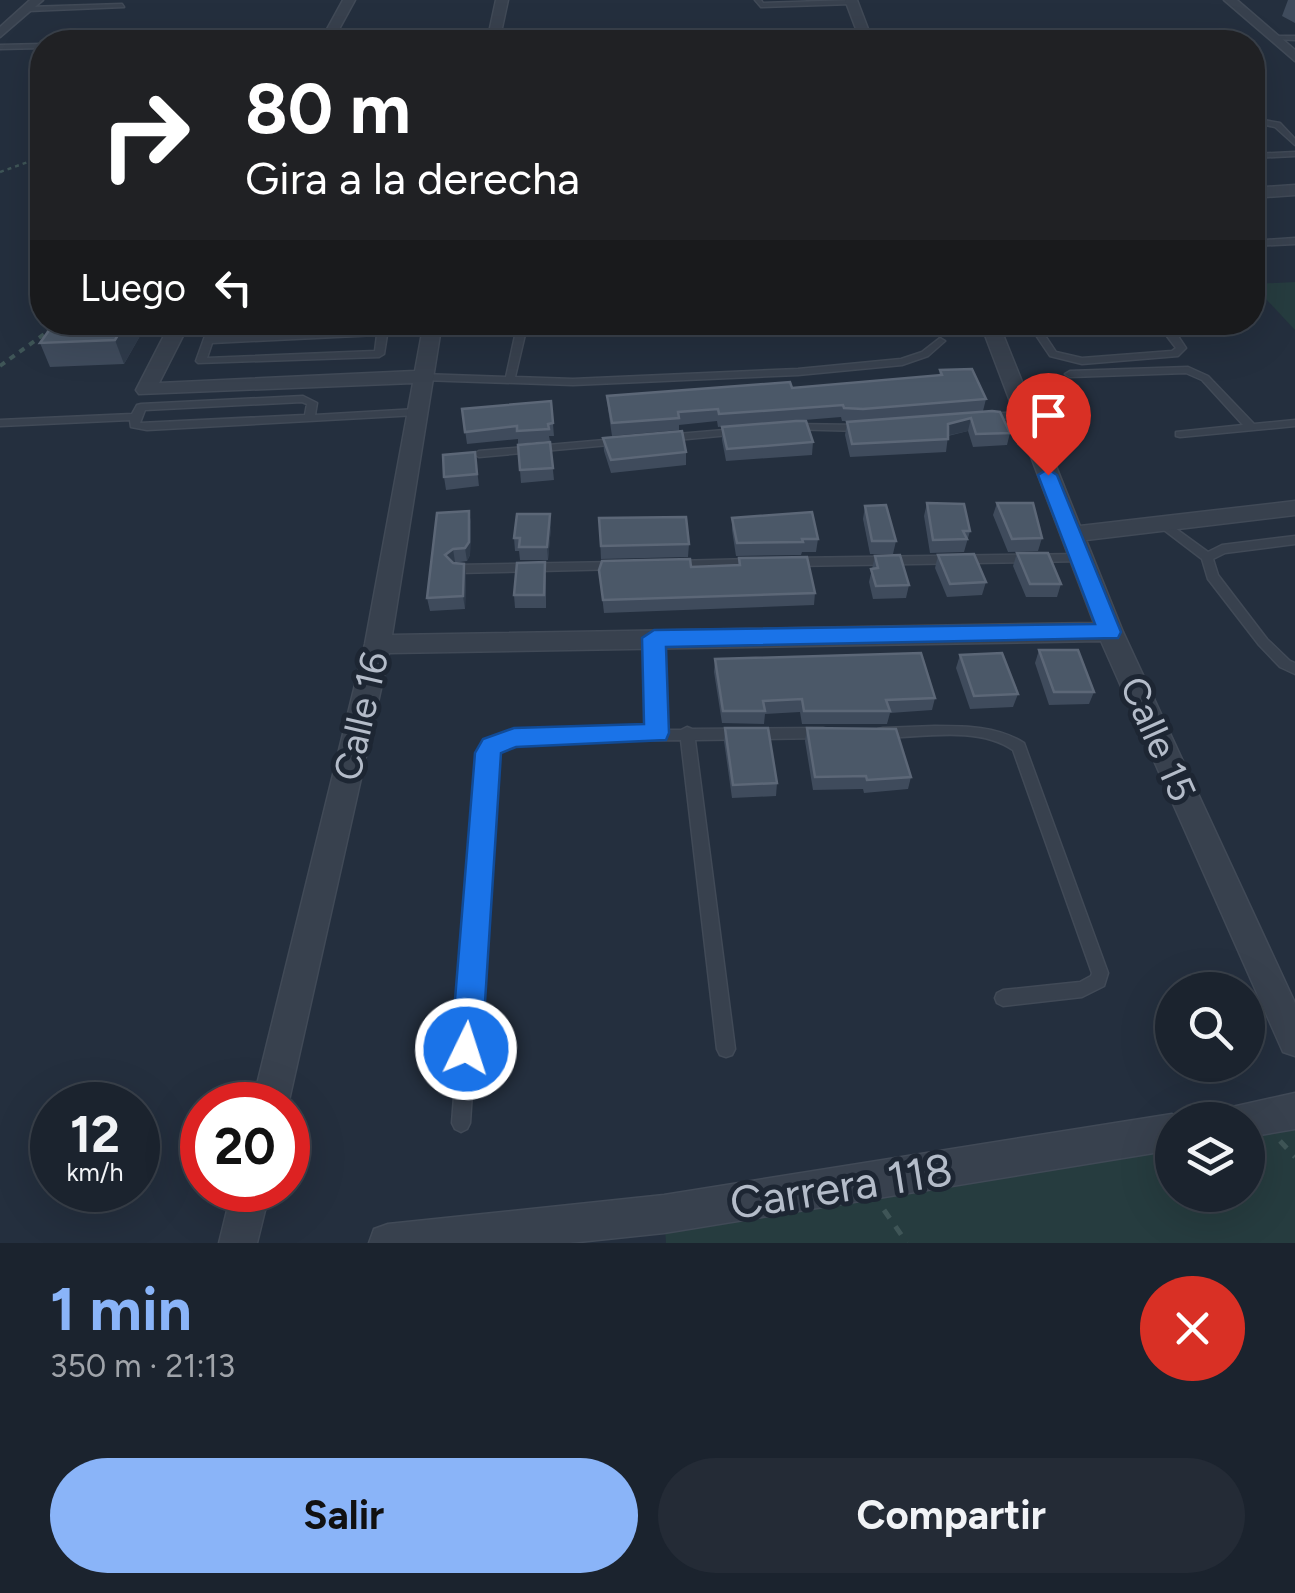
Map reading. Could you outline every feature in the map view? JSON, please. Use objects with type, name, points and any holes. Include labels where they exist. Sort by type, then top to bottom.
[{"type":"street","points":[[333,30],[350,0]]},
{"type":"street","points":[[496,30],[502,0]]},
{"type":"street","points":[[1230,0],[1265,30]]},
{"type":"street","points":[[852,1],[862,30]]},
{"type":"street","points":[[0,33],[32,4]]},
{"type":"street","points":[[1265,30],[1295,56]]},
{"type":"street","points":[[1265,192],[1295,190]]},
{"type":"street","points":[[141,405],[175,335]]},
{"type":"street","name":"Calle 16","points":[[275,1082],[378,644],[430,335]]},
{"type":"street","name":"Calle 15","points":[[994,335],[1110,632],[1295,1040]]},
{"type":"street","points":[[141,405],[422,376]]},
{"type":"street","points":[[1076,546],[1164,524],[1295,508]]},
{"type":"street","points":[[378,644],[1110,632]]},
{"type":"street","points":[[1265,1116],[1295,1111]]},
{"type":"street","name":"Carrera 118","points":[[388,1243],[664,1214],[1155,1135]]},
{"type":"street","points":[[238,1243],[246,1212]]},
{"type":"lane","points":[[758,0],[761,5],[852,1]]},
{"type":"lane","points":[[32,4],[122,6]]},
{"type":"lane","points":[[1274,38],[1295,38]]},
{"type":"lane","points":[[0,48],[30,47]]},
{"type":"lane","points":[[1265,123],[1277,125],[1295,143]]},
{"type":"lane","points":[[1265,155],[1295,154]]},
{"type":"lane","points":[[1265,243],[1295,242]]},
{"type":"lane","points":[[211,335],[201,362],[380,354],[383,335]]},
{"type":"lane","points":[[209,340],[276,335]]},
{"type":"lane","points":[[510,380],[521,335]]},
{"type":"lane","points":[[1040,335],[1053,354],[1082,362],[1175,354],[1181,348],[1171,335]]},
{"type":"lane","points":[[422,376],[573,382],[815,370],[902,362],[925,354],[940,340]]},
{"type":"lane","points":[[1070,374],[1188,370],[1204,378],[1252,428]]},
{"type":"lane","points":[[0,424],[141,405],[308,399],[312,403],[310,415]]},
{"type":"lane","points":[[141,405],[134,425],[147,427],[417,412]]},
{"type":"lane","points":[[975,418],[1022,415]]},
{"type":"lane","points":[[1180,434],[1295,423]]},
{"type":"lane","points":[[774,428],[880,426]]},
{"type":"lane","points":[[656,439],[755,430]]},
{"type":"lane","points":[[480,454],[637,440]]},
{"type":"lane","points":[[1164,524],[1206,557],[1212,576],[1263,642],[1284,664],[1295,668]]},
{"type":"lane","points":[[1206,557],[1222,549],[1295,540]]},
{"type":"lane","points":[[653,565],[1076,546]]},
{"type":"lane","points":[[457,570],[634,566]]},
{"type":"lane","points":[[654,638],[657,733]]},
{"type":"lane","points":[[687,732],[726,1049]]},
{"type":"lane","points":[[461,1123],[487,753],[500,740],[514,737],[847,733]]},
{"type":"lane","points":[[867,733],[986,733],[1011,739],[1019,747],[1100,972],[1098,981],[1082,989],[1003,998]]},
{"type":"path","points":[[0,172],[30,161]]},
{"type":"path","points":[[0,366],[39,335]]},
{"type":"path","points":[[867,1183],[907,1243]]},
{"type":"green space","points":[[1295,282],[1295,330],[1265,298],[1265,283]]},
{"type":"green space","points":[[1295,1111],[1295,1243],[666,1243],[664,1214],[1155,1135],[1155,1212],[1265,1212],[1265,1117]]},
{"type":"building","points":[[46,335],[118,335],[115,340],[40,343]]},
{"type":"building","points":[[972,369],[986,399],[863,409],[843,405],[719,414],[718,409],[678,412],[679,418],[612,423],[607,396],[790,382],[792,388]]},
{"type":"building","points":[[551,401],[553,423],[548,424],[549,429],[517,431],[517,426],[465,432],[462,409]]},
{"type":"building","points":[[1000,412],[1010,433],[976,434],[971,418],[948,424],[948,439],[852,444],[847,422]]},
{"type":"building","points":[[806,421],[813,442],[727,449],[722,427]]},
{"type":"building","points":[[682,431],[686,452],[611,460],[603,438]]},
{"type":"building","points":[[550,442],[553,468],[520,470],[518,445]]},
{"type":"building","points":[[475,452],[477,474],[444,477],[443,455]]},
{"type":"building","points":[[927,503],[964,504],[970,531],[963,531],[967,539],[933,540]]},
{"type":"building","points":[[997,503],[1033,503],[1042,538],[1012,539]]},
{"type":"building","points":[[886,505],[896,541],[872,541],[865,506]]},
{"type":"building","points":[[469,511],[469,542],[465,548],[453,549],[445,555],[453,563],[464,564],[463,596],[427,598],[437,513]]},
{"type":"building","points":[[812,512],[818,539],[737,543],[732,518]]},
{"type":"building","points":[[517,514],[550,514],[547,547],[519,547],[520,538],[514,538]]},
{"type":"building","points":[[686,517],[689,544],[601,546],[599,518]]},
{"type":"building","points":[[1017,553],[1048,553],[1061,584],[1030,584]]},
{"type":"building","points":[[974,554],[986,582],[950,584],[938,555]]},
{"type":"building","points":[[900,555],[909,585],[876,586],[871,569],[878,568],[875,556]]},
{"type":"building","points":[[807,557],[815,593],[603,600],[599,570],[602,561],[690,559],[691,567],[740,565],[739,558]]},
{"type":"building","points":[[545,562],[544,595],[514,595],[517,563]]},
{"type":"building","points":[[1039,650],[1078,650],[1094,692],[1054,692]]},
{"type":"building","points":[[921,653],[935,698],[886,700],[890,711],[804,711],[802,699],[763,701],[765,711],[723,711],[715,659]]},
{"type":"building","points":[[1002,653],[1018,694],[974,696],[960,655]]},
{"type":"building","points":[[725,728],[768,728],[777,783],[733,785]]},
{"type":"building","points":[[807,728],[896,729],[911,777],[815,777]]},
{"type":"route","points":[[466,1049],[487,753],[492,746],[514,737],[657,733],[654,638],[1110,632],[1048,475]]}]
